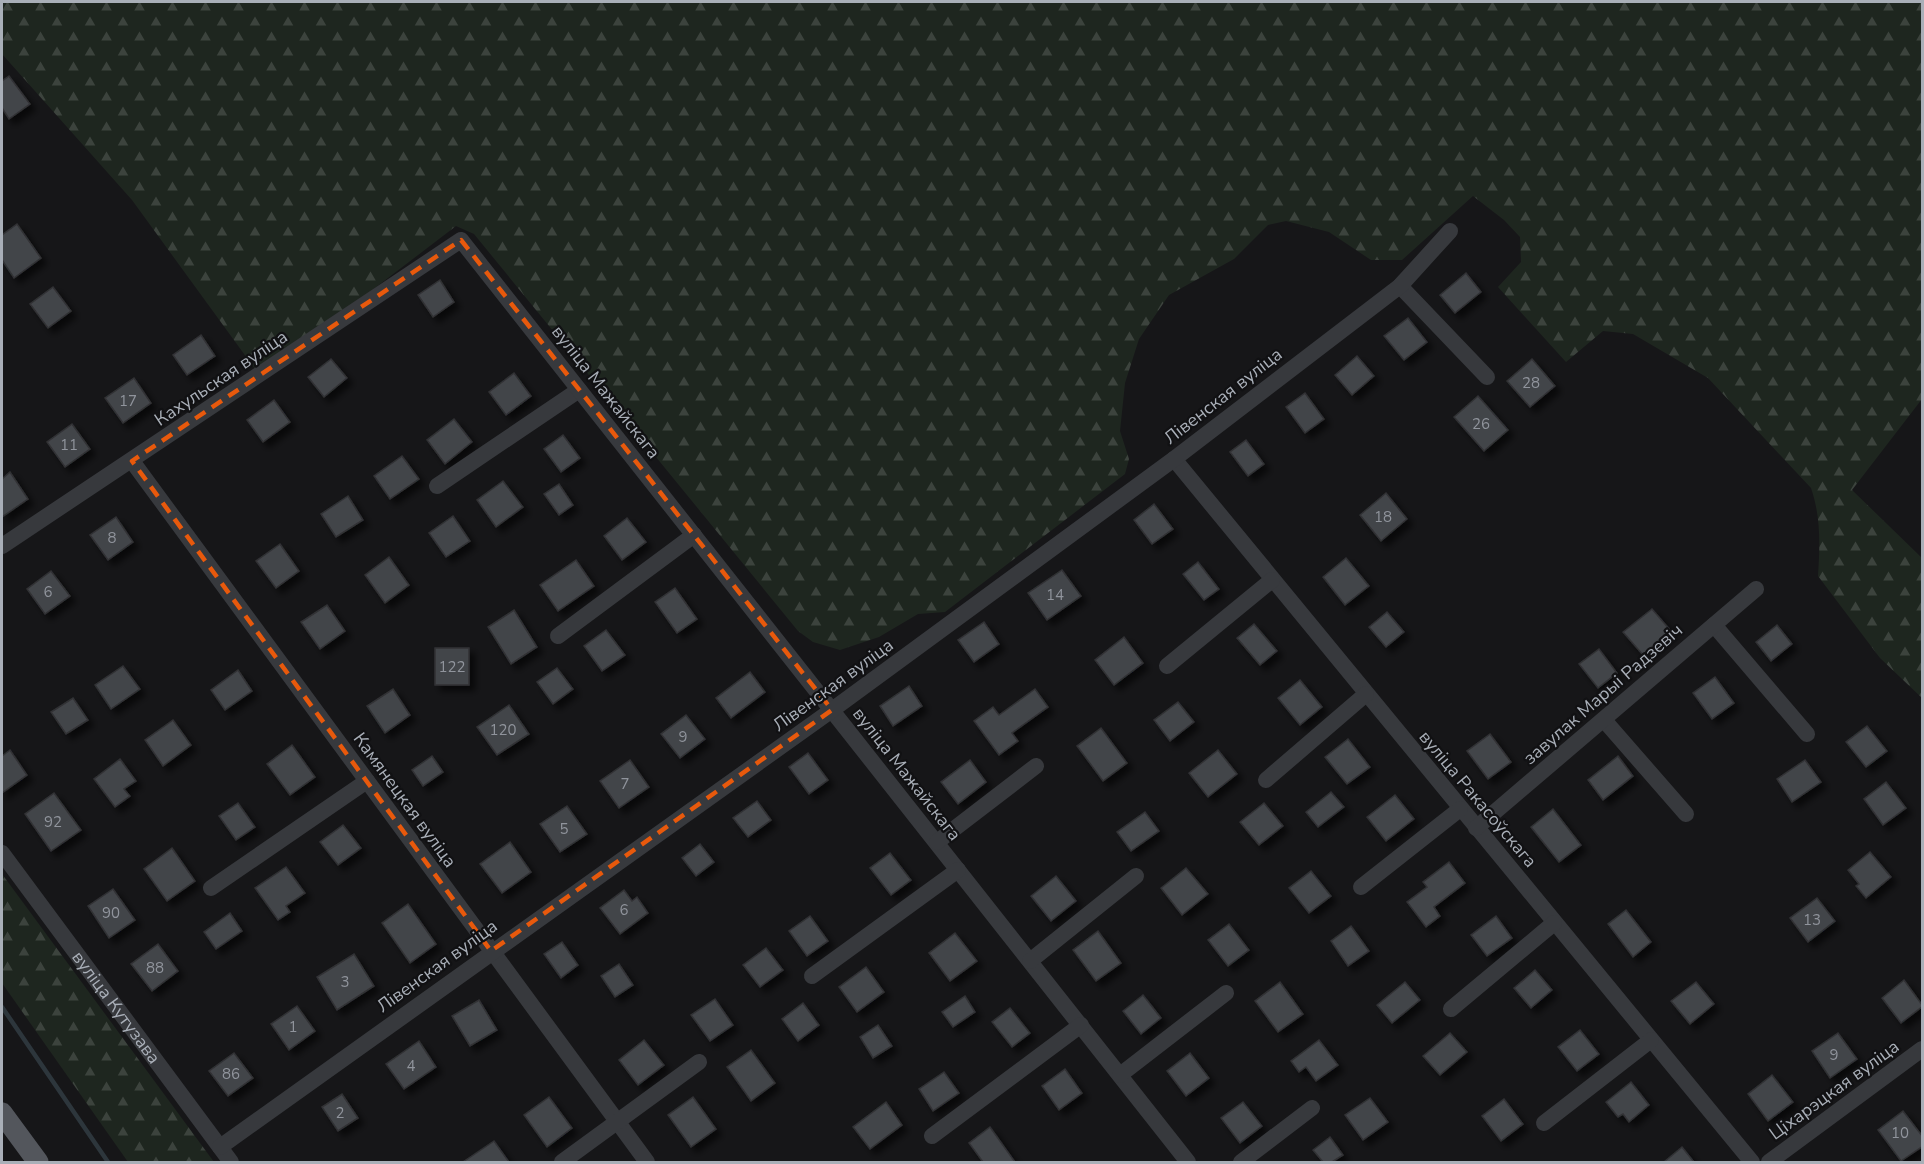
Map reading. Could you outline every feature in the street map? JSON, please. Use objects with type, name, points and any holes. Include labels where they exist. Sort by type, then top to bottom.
[{"type":"main road","points":[[2,1113],[38,1162]]},
{"type":"street","name":"Лівенская вуліца","points":[[219,1147],[832,710],[1174,459],[1400,286],[1450,231]]},
{"type":"street","name":"вуліца Мажайскага","points":[[461,240],[1188,1162]]},
{"type":"street","name":"Кахульская вуліца","points":[[2,546],[461,240]]},
{"type":"street","points":[[1400,286],[1487,377]]},
{"type":"street","points":[[437,486],[579,390]]},
{"type":"street","name":"вуліца Ракасоўскага","points":[[1174,459],[1752,1162]]},
{"type":"street","name":"Камянецкая вуліца","points":[[132,461],[647,1162]]},
{"type":"street","points":[[558,636],[694,535]]},
{"type":"street","points":[[1167,666],[1272,580]]},
{"type":"street","name":"завулак Марыі Радзевіч","points":[[1476,828],[1756,589]]},
{"type":"street","points":[[1714,626],[1807,734]]},
{"type":"street","points":[[1266,780],[1366,694]]},
{"type":"street","points":[[1604,720],[1686,814]]},
{"type":"street","points":[[937,842],[1036,766]]},
{"type":"street","points":[[211,888],[367,781]]},
{"type":"street","points":[[1361,887],[1460,809]]},
{"type":"street","name":"вуліца Кутузава","points":[[2,853],[231,1162]]},
{"type":"street","points":[[812,976],[958,870]]},
{"type":"street","points":[[1030,962],[1136,876]]},
{"type":"street","points":[[1451,1009],[1554,923]]},
{"type":"street","points":[[1120,1075],[1226,993]]},
{"type":"street","points":[[932,1136],[1081,1025]]},
{"type":"street","points":[[1544,1123],[1651,1040]]},
{"type":"street","name":"Ціхарэцкая вуліца","points":[[1768,1162],[1923,1049]]},
{"type":"street","points":[[562,1162],[699,1062]]},
{"type":"street","points":[[1241,1162],[1312,1108]]},
{"type":"highlighted area","points":[[461,240],[832,710],[491,951],[132,461]]},
{"type":"green space","points":[[2,2],[1922,2],[1922,399],[1852,490],[1922,558],[1922,698],[1880,658],[1818,576],[1819,531],[1817,510],[1811,488],[1708,378],[1633,334],[1603,331],[1566,362],[1498,287],[1521,262],[1520,237],[1504,220],[1473,196],[1402,260],[1371,260],[1329,232],[1286,221],[1268,225],[1234,259],[1169,295],[1139,339],[1125,383],[1120,431],[1129,459],[1125,474],[945,612],[918,614],[879,637],[840,650],[813,642],[798,631],[474,234],[456,226],[367,294],[255,369],[132,200],[2,54]]},
{"type":"green space","points":[[2,874],[214,1162],[128,1162],[2,983]]},
{"type":"building","points":[[9,76],[30,104],[9,119],[2,108],[2,81]]},
{"type":"building","points":[[17,224],[41,258],[14,278],[2,260],[2,235]]},
{"type":"building","points":[[1466,273],[1481,292],[1455,313],[1440,295]]},
{"type":"building","points":[[440,280],[454,302],[433,317],[418,295]]},
{"type":"building","points":[[53,287],[71,311],[48,328],[30,304]]},
{"type":"building","points":[[1408,318],[1427,342],[1404,360],[1384,336]]},
{"type":"building","points":[[201,335],[215,356],[187,375],[173,355]]},
{"type":"building","points":[[1357,356],[1374,376],[1352,395],[1335,375]]},
{"type":"building","points":[[331,359],[347,378],[324,397],[308,377]]},
{"type":"building","points":[[1532,359],[1555,386],[1530,407],[1507,381]]},
{"type":"building","points":[[514,373],[531,396],[506,415],[489,392]]},
{"type":"building","points":[[134,378],[151,403],[123,423],[105,398]]},
{"type":"building","points":[[1305,393],[1324,419],[1305,433],[1286,407]]},
{"type":"building","points":[[1478,396],[1508,430],[1484,451],[1454,417]]},
{"type":"building","points":[[274,400],[290,422],[263,442],[247,420]]},
{"type":"building","points":[[454,419],[472,442],[445,464],[427,440]]},
{"type":"building","points":[[72,424],[90,449],[65,467],[47,442]]},
{"type":"building","points":[[563,435],[580,458],[561,472],[544,449]]},
{"type":"building","points":[[1246,440],[1264,464],[1248,476],[1230,452]]},
{"type":"building","points":[[402,456],[419,479],[390,499],[374,476]]},
{"type":"building","points":[[10,472],[28,499],[2,517],[2,479]]},
{"type":"building","points":[[503,481],[523,507],[496,527],[477,500]]},
{"type":"building","points":[[559,484],[573,505],[559,515],[544,494]]},
{"type":"building","points":[[1386,493],[1407,519],[1381,541],[1360,515]]},
{"type":"building","points":[[348,496],[363,520],[336,537],[321,514]]},
{"type":"building","points":[[1154,504],[1173,529],[1152,544],[1134,520]]},
{"type":"building","points":[[453,516],[470,541],[446,557],[429,533]]},
{"type":"building","points":[[116,517],[133,542],[108,560],[90,535]]},
{"type":"building","points":[[627,518],[646,542],[622,560],[604,536]]},
{"type":"building","points":[[280,544],[299,571],[276,588],[256,561]]},
{"type":"building","points":[[389,557],[409,585],[385,603],[365,575]]},
{"type":"building","points":[[1346,558],[1369,586],[1345,605],[1323,577]]},
{"type":"building","points":[[576,560],[594,586],[558,611],[540,585]]},
{"type":"building","points":[[1198,562],[1219,589],[1204,600],[1183,574]]},
{"type":"building","points":[[1062,570],[1081,596],[1047,620],[1028,593]]},
{"type":"building","points":[[51,571],[70,596],[45,614],[27,589]]},
{"type":"building","points":[[675,588],[697,619],[677,633],[655,602]]},
{"type":"building","points":[[327,605],[345,631],[320,649],[301,622]]},
{"type":"building","points":[[1652,609],[1671,631],[1643,655],[1623,632]]},
{"type":"building","points":[[514,610],[537,647],[511,664],[488,627]]},
{"type":"building","points":[[1387,612],[1404,632],[1386,647],[1369,627]]},
{"type":"building","points":[[984,622],[999,644],[974,662],[958,640]]},
{"type":"building","points":[[1254,624],[1277,651],[1260,665],[1237,638]]},
{"type":"building","points":[[1777,625],[1792,644],[1771,661],[1756,642]]},
{"type":"building","points":[[606,630],[625,655],[602,671],[584,646]]},
{"type":"building","points":[[1124,637],[1143,663],[1114,685],[1095,660]]},
{"type":"building","points":[[435,648],[469,648],[469,685],[435,685]]},
{"type":"building","points":[[1599,649],[1617,673],[1598,688],[1579,664]]},
{"type":"building","points":[[123,666],[140,689],[111,709],[95,685]]},
{"type":"building","points":[[557,668],[573,689],[553,704],[537,682]]},
{"type":"building","points":[[238,670],[252,691],[225,710],[211,690]]},
{"type":"building","points":[[750,672],[765,692],[731,718],[716,698]]},
{"type":"building","points":[[1715,677],[1734,703],[1712,719],[1693,693]]},
{"type":"building","points":[[1300,680],[1322,707],[1300,725],[1278,698]]},
{"type":"building","points":[[909,686],[922,706],[893,726],[880,706]]},
{"type":"building","points":[[393,689],[410,715],[385,733],[367,706]]},
{"type":"building","points":[[1035,689],[1048,707],[1012,733],[1018,741],[999,755],[974,721],[993,707],[999,715]]},
{"type":"building","points":[[73,698],[88,720],[66,734],[51,712]]},
{"type":"building","points":[[1178,702],[1194,722],[1170,741],[1154,720]]},
{"type":"building","points":[[509,705],[529,734],[497,755],[477,727]]},
{"type":"building","points":[[686,715],[705,739],[680,758],[661,734]]},
{"type":"building","points":[[173,720],[191,745],[163,766],[145,740]]},
{"type":"building","points":[[1867,726],[1887,751],[1866,767],[1846,742]]},
{"type":"building","points":[[1101,728],[1127,763],[1103,781],[1077,746]]},
{"type":"building","points":[[1490,734],[1511,762],[1488,779],[1467,751]]},
{"type":"building","points":[[1348,739],[1370,767],[1347,784],[1325,757]]},
{"type":"building","points":[[292,745],[315,777],[290,795],[267,764]]},
{"type":"building","points":[[10,750],[27,775],[2,793],[2,756]]},
{"type":"building","points":[[1218,750],[1237,774],[1208,797],[1189,773]]},
{"type":"building","points":[[808,753],[828,780],[809,794],[789,767]]},
{"type":"building","points":[[432,756],[443,772],[423,786],[412,770]]},
{"type":"building","points":[[1618,756],[1633,776],[1603,800],[1588,780]]},
{"type":"building","points":[[120,759],[136,781],[124,789],[130,796],[115,807],[94,779]]},
{"type":"building","points":[[630,760],[649,787],[619,808],[600,781]]},
{"type":"building","points":[[970,760],[986,782],[958,804],[941,782]]},
{"type":"building","points":[[1805,760],[1821,782],[1792,802],[1777,779]]},
{"type":"building","points":[[1886,782],[1906,808],[1883,825],[1864,799]]},
{"type":"building","points":[[1331,792],[1344,807],[1318,827],[1306,812]]},
{"type":"building","points":[[54,793],[81,830],[51,851],[25,814]]},
{"type":"building","points":[[1395,795],[1414,819],[1386,841],[1367,817]]},
{"type":"building","points":[[757,801],[771,820],[748,837],[733,818]]},
{"type":"building","points":[[238,803],[255,827],[236,840],[219,816]]},
{"type":"building","points":[[1264,803],[1283,826],[1259,845],[1240,822]]},
{"type":"building","points":[[567,806],[587,834],[560,852],[540,824]]},
{"type":"building","points":[[1553,809],[1581,845],[1559,862],[1531,827]]},
{"type":"building","points":[[1145,812],[1159,831],[1131,851],[1117,832]]},
{"type":"building","points":[[343,825],[361,848],[338,865],[320,842]]},
{"type":"building","points":[[510,842],[531,872],[502,893],[480,864]]},
{"type":"building","points":[[700,844],[714,862],[696,876],[682,858]]},
{"type":"building","points":[[172,848],[195,881],[167,901],[144,869]]},
{"type":"building","points":[[1870,852],[1891,877],[1866,898],[1856,886],[1859,884],[1848,870]]},
{"type":"building","points":[[890,853],[911,880],[891,895],[870,868]]},
{"type":"building","points":[[1449,862],[1465,883],[1434,907],[1440,916],[1426,927],[1407,902],[1427,887],[1423,882]]},
{"type":"building","points":[[286,867],[305,893],[286,906],[290,912],[278,920],[255,888]]},
{"type":"building","points":[[1186,868],[1208,894],[1182,915],[1161,888]]},
{"type":"building","points":[[1311,871],[1331,896],[1309,913],[1289,888]]},
{"type":"building","points":[[1056,876],[1076,901],[1051,921],[1031,896]]},
{"type":"building","points":[[113,889],[135,920],[109,938],[88,906]]},
{"type":"building","points":[[624,890],[632,901],[637,897],[648,913],[620,934],[600,908]]},
{"type":"building","points":[[1817,898],[1835,921],[1808,942],[1790,918]]},
{"type":"building","points":[[408,904],[436,944],[410,963],[382,923]]},
{"type":"building","points":[[1626,910],[1651,942],[1633,957],[1608,924]]},
{"type":"building","points":[[230,913],[242,931],[216,949],[204,932]]},
{"type":"building","points":[[810,916],[828,941],[807,956],[789,931]]},
{"type":"building","points":[[1496,916],[1512,938],[1487,956],[1471,935]]},
{"type":"building","points":[[1229,924],[1249,950],[1228,966],[1208,940]]},
{"type":"building","points":[[1351,926],[1369,951],[1348,966],[1331,941]]},
{"type":"building","points":[[1098,931],[1121,963],[1096,981],[1073,950]]},
{"type":"building","points":[[955,933],[977,961],[950,981],[929,953]]},
{"type":"building","points":[[562,942],[578,965],[561,978],[544,954]]},
{"type":"building","points":[[158,944],[178,971],[152,991],[131,964]]},
{"type":"building","points":[[766,948],[783,970],[760,987],[743,965]]},
{"type":"building","points":[[354,954],[374,986],[337,1010],[317,977]]},
{"type":"building","points":[[619,964],[633,985],[615,997],[601,976]]},
{"type":"building","points":[[866,967],[884,992],[857,1012],[839,987]]},
{"type":"building","points":[[1535,970],[1552,990],[1531,1008],[1514,988]]},
{"type":"building","points":[[1904,980],[1923,1006],[1901,1023],[1882,998]]},
{"type":"building","points":[[1280,982],[1303,1014],[1278,1032],[1255,1001]]},
{"type":"building","points":[[1405,982],[1420,1000],[1392,1023],[1377,1005]]},
{"type":"building","points":[[1696,982],[1714,1004],[1690,1024],[1671,1001]]},
{"type":"building","points":[[1143,995],[1161,1018],[1141,1034],[1123,1011]]},
{"type":"building","points":[[965,996],[975,1012],[953,1027],[942,1012]]},
{"type":"building","points":[[715,999],[733,1025],[710,1041],[691,1015]]},
{"type":"building","points":[[479,1000],[497,1030],[470,1046],[452,1016]]},
{"type":"building","points":[[803,1003],[819,1025],[798,1041],[782,1019]]},
{"type":"building","points":[[297,1006],[315,1031],[289,1050],[271,1024]]},
{"type":"building","points":[[1010,1008],[1030,1033],[1012,1047],[992,1022]]},
{"type":"building","points":[[878,1025],[892,1046],[873,1058],[860,1037]]},
{"type":"building","points":[[1580,1030],[1599,1054],[1577,1071],[1558,1047]]},
{"type":"building","points":[[1450,1033],[1467,1052],[1440,1075],[1423,1056]]},
{"type":"building","points":[[1838,1033],[1857,1059],[1830,1078],[1812,1051]]},
{"type":"building","points":[[644,1040],[664,1065],[638,1085],[619,1060]]},
{"type":"building","points":[[1319,1040],[1338,1065],[1316,1081],[1306,1067],[1299,1072],[1291,1061]]},
{"type":"building","points":[[419,1041],[436,1067],[404,1089],[386,1064]]},
{"type":"building","points":[[751,1050],[775,1083],[751,1101],[727,1067]]},
{"type":"building","points":[[234,1053],[253,1078],[228,1096],[209,1071]]},
{"type":"building","points":[[1190,1053],[1209,1078],[1186,1096],[1167,1071]]},
{"type":"building","points":[[1065,1069],[1082,1093],[1059,1110],[1042,1086]]},
{"type":"building","points":[[944,1072],[959,1093],[933,1111],[919,1089]]},
{"type":"building","points":[[1772,1075],[1793,1102],[1768,1121],[1748,1094]]},
{"type":"building","points":[[1631,1082],[1649,1105],[1629,1122],[1623,1114],[1618,1117],[1606,1102]]},
{"type":"building","points":[[342,1094],[358,1118],[338,1131],[322,1107]]},
{"type":"building","points":[[549,1097],[572,1128],[547,1147],[524,1115]]},
{"type":"building","points":[[693,1097],[716,1129],[691,1147],[668,1115]]},
{"type":"building","points":[[1370,1098],[1388,1122],[1363,1140],[1345,1115]]},
{"type":"building","points":[[1504,1099],[1523,1124],[1501,1141],[1482,1116]]},
{"type":"building","points":[[886,1102],[902,1125],[870,1149],[853,1127]]},
{"type":"building","points":[[1243,1102],[1262,1126],[1240,1143],[1221,1118]]},
{"type":"building","points":[[1903,1111],[1923,1137],[1923,1146],[1901,1161],[1878,1130]]},
{"type":"building","points":[[990,1127],[1015,1162],[983,1162],[969,1143]]},
{"type":"building","points":[[1330,1137],[1343,1155],[1332,1162],[1323,1162],[1313,1150]]},
{"type":"building","points":[[494,1141],[509,1162],[463,1162]]},
{"type":"building","points":[[1682,1147],[1694,1162],[1664,1162]]},
{"type":"waterway","points":[[2,1007],[108,1162]]}]
